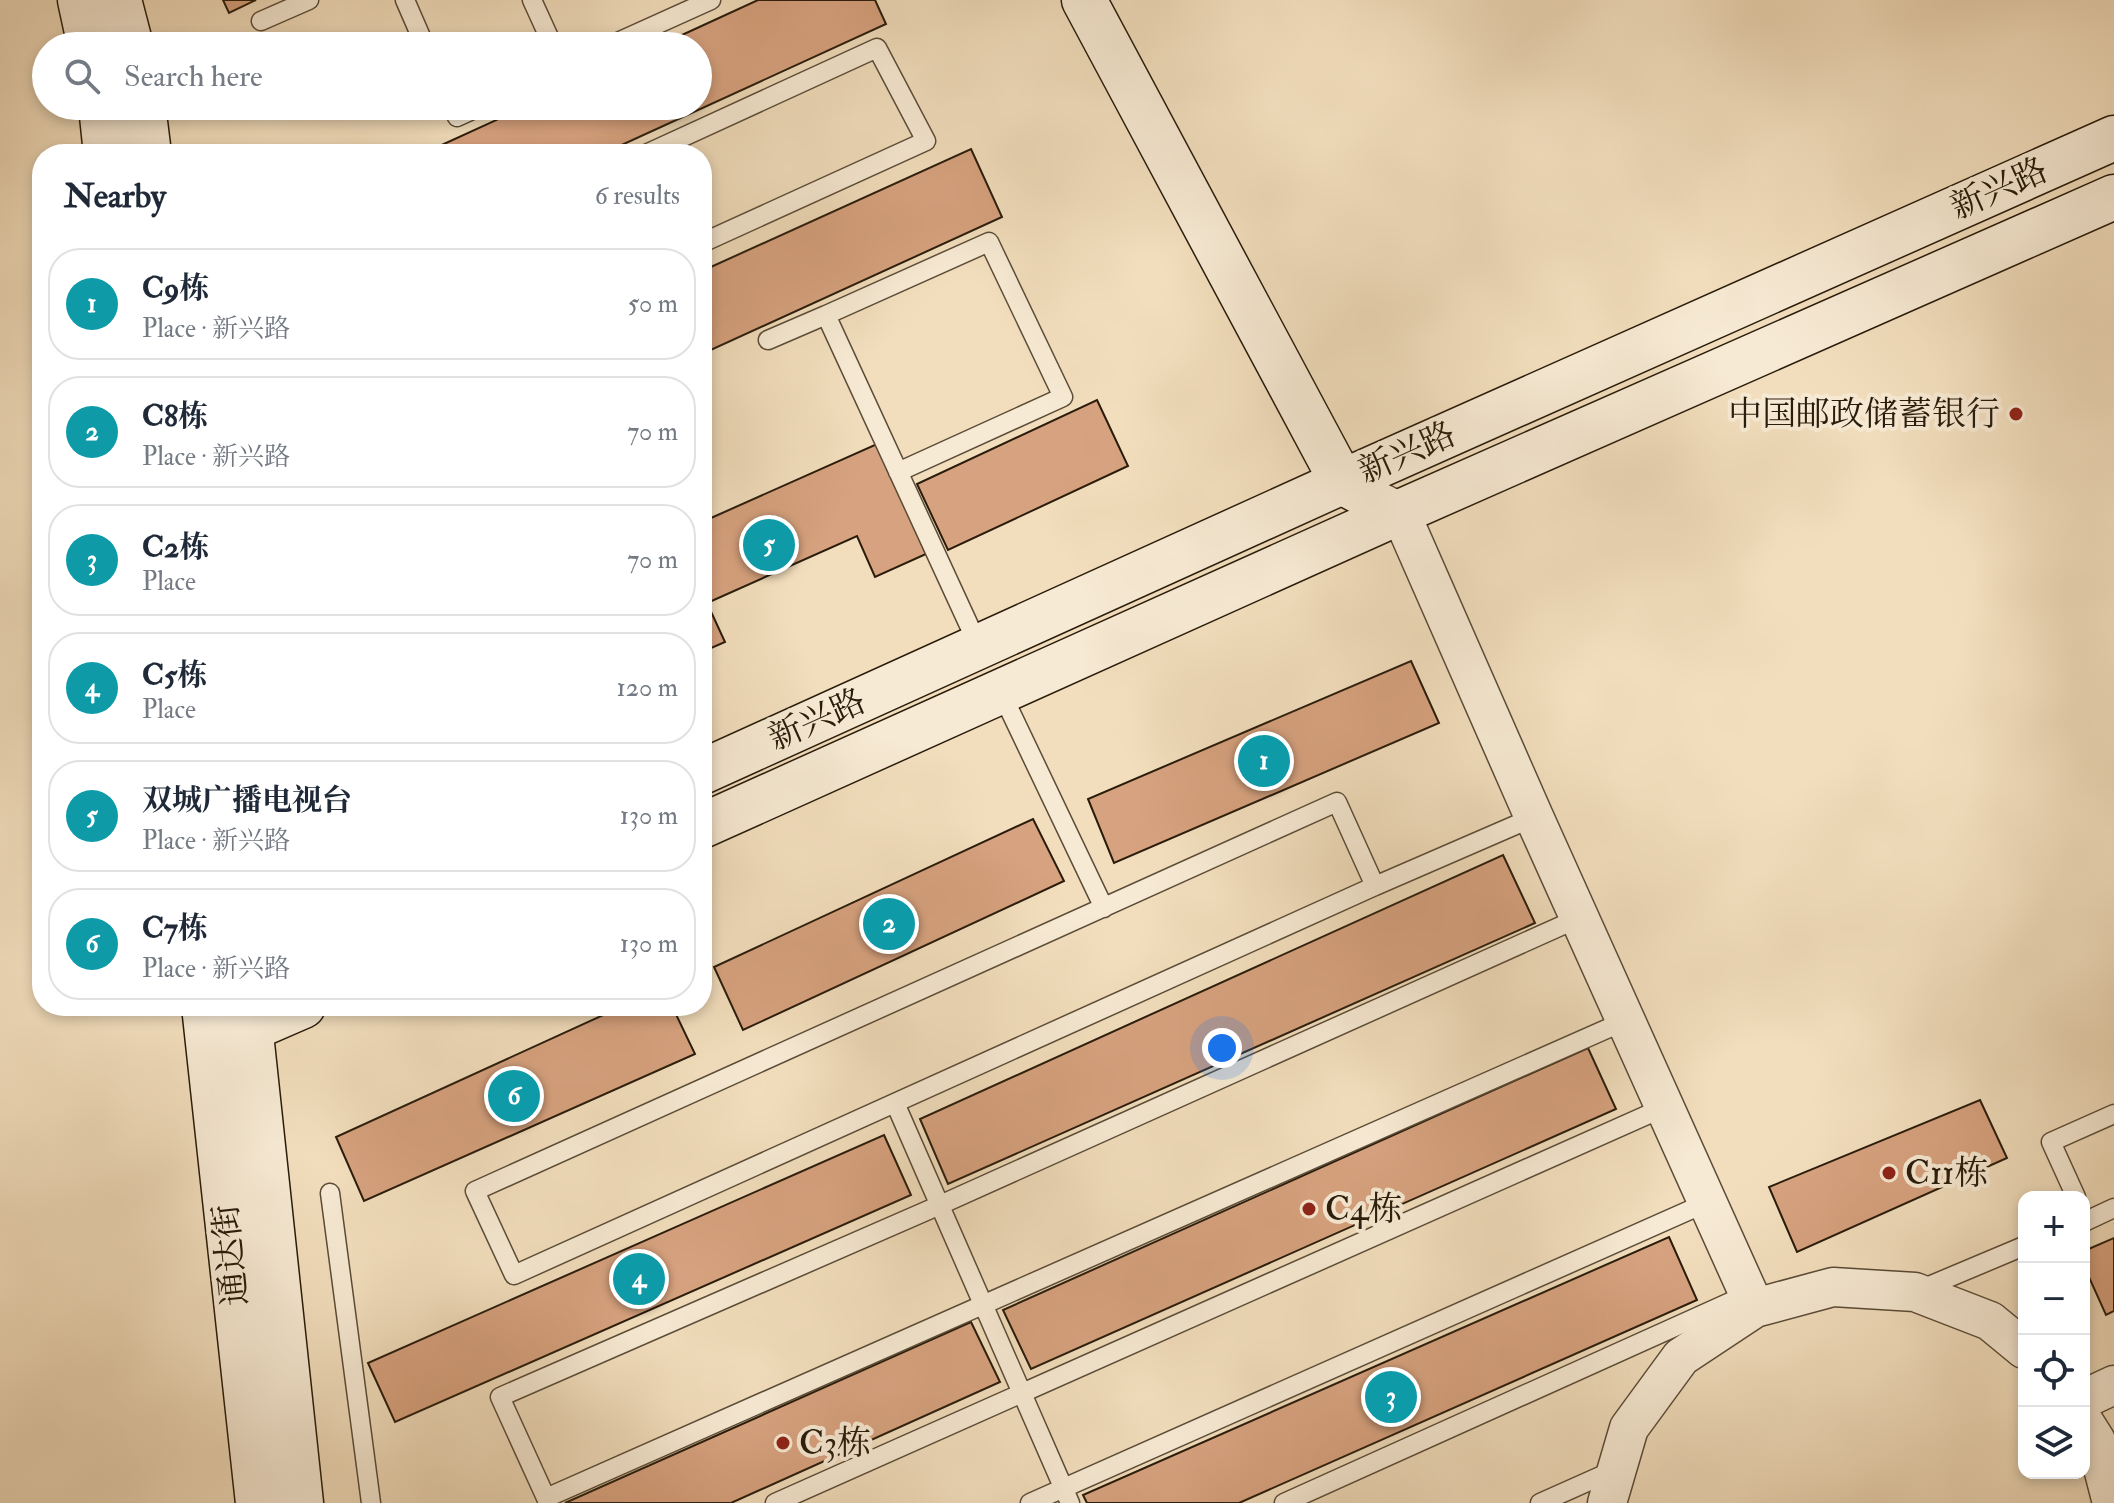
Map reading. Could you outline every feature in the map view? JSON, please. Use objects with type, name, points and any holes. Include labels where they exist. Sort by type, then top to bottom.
[{"type":"main road","points":[[80,0],[87,32]]},
{"type":"main road","points":[[119,0],[127,32]]},
{"type":"main road","points":[[1084,0],[1370,497]]},
{"type":"main road","points":[[102,120],[105,144]]},
{"type":"main road","points":[[145,120],[148,144]]},
{"type":"main road","name":"新兴路","points":[[712,822],[1001,692],[1370,497],[2114,138]]},
{"type":"main road","name":"新兴路","points":[[712,767],[979,647],[1370,497],[2114,197]]},
{"type":"main road","points":[[206,1027],[250,1017]]},
{"type":"main road","name":"通达街","points":[[250,1017],[301,1503]]},
{"type":"main road","name":"通达街","points":[[206,1027],[258,1503]]},
{"type":"street","points":[[1370,497],[1534,817],[1752,1301]]},
{"type":"street","points":[[1612,1486],[1629,1428],[1681,1357],[1752,1301],[1833,1287],[1915,1292],[1990,1321],[2018,1344]]},
{"type":"street","points":[[2090,1396],[2114,1385]]},
{"type":"street","points":[[2090,1432],[2096,1441],[2112,1503]]},
{"type":"lane","points":[[261,21],[309,0]]},
{"type":"lane","points":[[405,0],[419,32]]},
{"type":"lane","points":[[532,0],[547,32]]},
{"type":"lane","points":[[640,32],[711,0]]},
{"type":"lane","points":[[674,144],[877,48],[926,141],[712,234]]},
{"type":"lane","points":[[768,340],[989,242],[1063,397],[898,472]]},
{"type":"lane","points":[[826,315],[979,647]]},
{"type":"lane","points":[[1001,692],[1104,908]]},
{"type":"lane","points":[[1375,886],[1337,802],[475,1191],[514,1275],[1534,817]]},
{"type":"lane","points":[[1581,917],[940,1205],[500,1397],[540,1500],[1627,1020]]},
{"type":"lane","points":[[895,1103],[1067,1496]]},
{"type":"lane","points":[[775,1503],[1665,1107]]},
{"type":"lane","points":[[2073,1191],[2051,1142],[2114,1114]]},
{"type":"lane","points":[[330,1193],[371,1503]]},
{"type":"lane","points":[[1030,1503],[1067,1496],[1708,1202]]},
{"type":"lane","points":[[2090,1218],[2114,1208]]},
{"type":"lane","points":[[1915,1292],[2018,1249]]},
{"type":"lane","points":[[1284,1503],[1752,1301]]},
{"type":"lane","points":[[1540,1503],[1612,1486]]},
{"type":"building","points":[[223,0],[256,0],[229,13]]},
{"type":"building","points":[[758,0],[875,0],[886,24],[712,104],[712,32],[688,32]]},
{"type":"building","points":[[496,120],[676,120],[624,144],[444,144]]},
{"type":"building","points":[[971,149],[1002,217],[712,349],[712,266]]},
{"type":"building","points":[[1097,400],[1128,466],[948,550],[917,484]]},
{"type":"building","points":[[877,444],[926,554],[875,577],[857,536],[712,601],[712,518]]},
{"type":"building","points":[[712,614],[725,642],[712,648]]},
{"type":"building","points":[[1411,661],[1439,723],[1114,863],[1088,799]]},
{"type":"building","points":[[1033,819],[1064,881],[743,1030],[714,967]]},
{"type":"building","points":[[1503,855],[1535,923],[948,1184],[920,1119]]},
{"type":"building","points":[[601,1016],[677,1016],[695,1054],[364,1201],[336,1137]]},
{"type":"building","name":"C4栋","points":[[1588,1048],[1616,1109],[1031,1369],[1003,1310]]},
{"type":"building","name":"C11栋","points":[[1980,1100],[2007,1158],[1797,1252],[1769,1187]]},
{"type":"building","points":[[884,1135],[911,1195],[395,1422],[368,1363]]},
{"type":"building","points":[[1669,1237],[1697,1300],[1239,1503],[1087,1503],[1083,1495]]},
{"type":"building","points":[[2114,1238],[2114,1311],[2106,1315],[2090,1279],[2090,1248]]},
{"type":"building","name":"C3栋","points":[[971,1322],[1000,1382],[731,1503],[565,1503]]},
{"type":"place","name":"中国邮政储蓄银行","points":[[2016,414]]},
{"type":"place","name":"双城广播电视台","points":[[769,545]]},
{"type":"place","name":"C9栋","points":[[1264,761]]},
{"type":"place","name":"C8栋","points":[[889,924]]},
{"type":"place","name":"C7栋","points":[[514,1096]]},
{"type":"place","name":"C11栋","points":[[1889,1173]]},
{"type":"place","name":"C4栋","points":[[1309,1209]]},
{"type":"place","name":"C5栋","points":[[639,1279]]},
{"type":"place","name":"C2栋","points":[[1391,1397]]},
{"type":"place","name":"C3栋","points":[[783,1443]]}]
